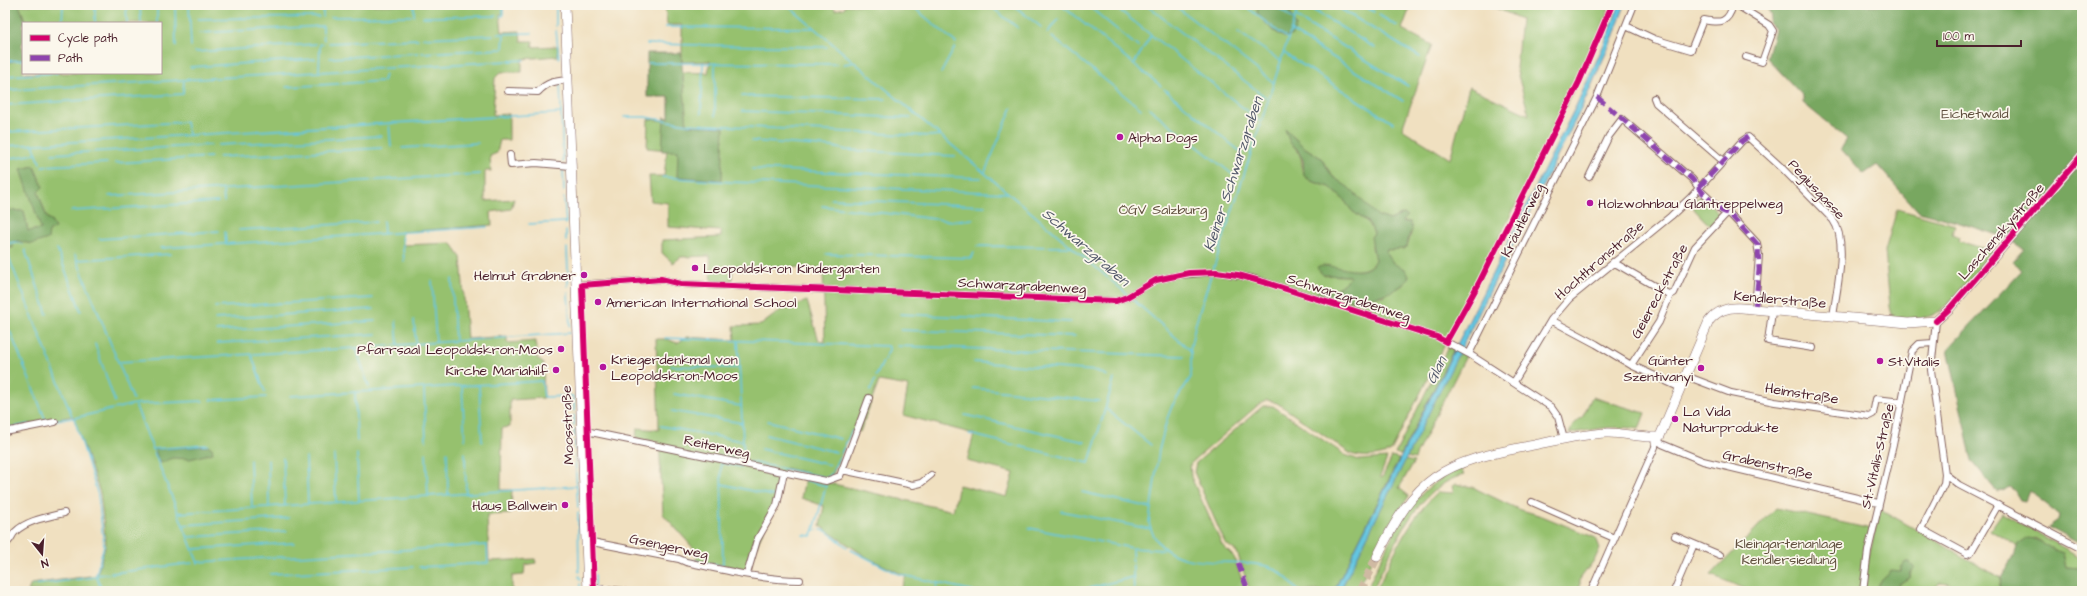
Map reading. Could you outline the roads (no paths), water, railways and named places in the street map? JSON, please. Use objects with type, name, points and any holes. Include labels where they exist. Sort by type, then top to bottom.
[{"type":"street","name":"Moosstraße","points":[[565,5],[588,589],[623,591]]},
{"type":"street","name":"Kräutlerweg","points":[[1468,353],[1597,97],[1634,5]]},
{"type":"street","points":[[1626,26],[1654,39],[1691,50],[1703,20],[1722,22],[1731,14],[1733,5]]},
{"type":"street","points":[[1737,5],[1769,25],[1773,31],[1762,62],[1746,57]]},
{"type":"street","points":[[508,91],[538,92],[544,85],[553,81],[568,80]]},
{"type":"street","points":[[1654,98],[1656,103],[1723,161]]},
{"type":"street","points":[[1589,177],[1609,136],[1622,119],[1699,187],[1703,193],[1730,214],[1758,245],[1759,270],[1755,310]]},
{"type":"street","name":"Hochthronstraße","points":[[1514,382],[1551,320],[1569,299],[1671,216],[1723,161],[1748,138]]},
{"type":"street","name":"Pegiusgasse","points":[[1748,138],[1781,167],[1833,220],[1838,228],[1841,239],[1834,317]]},
{"type":"street","points":[[510,155],[511,165],[536,163],[572,166]]},
{"type":"street","name":"Laschenskystraße","points":[[1936,320],[1950,308],[2082,155]]},
{"type":"street","name":"Geiereckstraße","points":[[1631,365],[1659,322],[1670,295],[1674,293],[1695,247],[1727,213]]},
{"type":"street","points":[[1613,262],[1670,295]]},
{"type":"street","name":"Schwarzgrabenweg","points":[[576,285],[661,278],[681,284],[1119,301],[1156,280],[1180,275],[1216,272],[1238,275],[1267,282],[1437,338],[1468,353]]},
{"type":"street","name":"Kendlerstraße","points":[[1594,590],[1614,538],[1655,447],[1656,438],[1661,434],[1709,321],[1714,316],[1728,308],[1898,323],[1936,320]]},
{"type":"street","points":[[1772,312],[1768,341],[1813,348]]},
{"type":"street","points":[[1551,320],[1631,365],[1681,388]]},
{"type":"street","points":[[1936,320],[1931,370],[1945,474],[1944,484],[1921,530],[1967,554],[1970,552],[1998,505]]},
{"type":"street","name":"St.-Vitalis-Straße","points":[[1863,591],[1864,571],[1913,348],[1919,344],[1933,343]]},
{"type":"street","points":[[1468,353],[1552,407],[1558,417],[1564,439]]},
{"type":"street","name":"Heimstraße","points":[[1686,376],[1731,393],[1775,402],[1869,416],[1874,414],[1876,399],[1902,402]]},
{"type":"street","points":[[869,398],[842,470],[913,485],[921,483],[931,475]]},
{"type":"street","points":[[5,432],[55,422]]},
{"type":"street","name":"Reiterweg","points":[[581,430],[826,481],[836,478],[842,470]]},
{"type":"street","points":[[1377,557],[1404,508],[1422,488],[1443,471],[1479,456],[1564,439],[1616,433],[1656,438]]},
{"type":"street","name":"Grabenstraße","points":[[1656,438],[1662,444],[1703,461],[1878,503]]},
{"type":"street","points":[[747,574],[757,540],[777,505],[784,472]]},
{"type":"street","points":[[1945,474],[1959,485],[2082,549]]},
{"type":"street","points":[[1532,502],[1614,538]]},
{"type":"street","points":[[5,544],[9,541],[15,531],[32,522],[64,513]]},
{"type":"street","points":[[1675,536],[1720,555]]},
{"type":"street","name":"Gsengerweg","points":[[587,541],[678,558],[686,562],[747,574],[784,580],[800,580]]},
{"type":"street","points":[[1674,591],[1694,544]]},
{"type":"water","points":[[1619,5],[1625,5],[1614,35],[1581,109],[1340,591],[1334,591],[1576,106],[1609,33]]},
{"type":"waterway","points":[[62,22],[63,5]]},
{"type":"waterway","points":[[95,5],[95,22]]},
{"type":"waterway","points":[[126,5],[127,22]]},
{"type":"waterway","points":[[140,5],[141,22]]},
{"type":"waterway","points":[[157,5],[157,22]]},
{"type":"waterway","points":[[175,5],[176,46]]},
{"type":"waterway","points":[[189,5],[191,46]]},
{"type":"waterway","points":[[225,5],[319,6]]},
{"type":"waterway","points":[[323,5],[323,17]]},
{"type":"waterway","points":[[414,5],[414,16]]},
{"type":"waterway","points":[[500,16],[503,16],[503,5]]},
{"type":"waterway","points":[[556,5],[556,26]]},
{"type":"waterway","name":"Schwarzgraben","points":[[787,5],[1127,294]]},
{"type":"waterway","points":[[911,5],[956,43]]},
{"type":"waterway","points":[[989,5],[1018,28]]},
{"type":"waterway","points":[[1013,5],[1041,27]]},
{"type":"waterway","points":[[1061,5],[1161,86]]},
{"type":"waterway","points":[[1113,5],[1261,122]]},
{"type":"waterway","points":[[1146,5],[1268,99]]},
{"type":"waterway","points":[[1174,5],[1273,82]]},
{"type":"waterway","points":[[1244,5],[1288,39]]},
{"type":"waterway","points":[[1274,5],[1293,19]]},
{"type":"waterway","name":"Kleiner Schwarzgraben","points":[[1213,270],[1299,5]]},
{"type":"waterway","points":[[1305,5],[1375,48]]},
{"type":"waterway","points":[[1334,5],[1420,57]]},
{"type":"waterway","points":[[1363,5],[1374,12]]},
{"type":"waterway","points":[[1092,9],[1138,47]]},
{"type":"waterway","points":[[1379,15],[1397,26]]},
{"type":"waterway","points":[[331,17],[411,16]]},
{"type":"waterway","points":[[423,17],[496,16]]},
{"type":"waterway","points":[[198,19],[319,17]]},
{"type":"waterway","points":[[1296,17],[1408,86]]},
{"type":"waterway","points":[[1047,33],[1058,19]]},
{"type":"waterway","points":[[199,33],[323,26],[323,32]]},
{"type":"waterway","points":[[665,27],[814,28]]},
{"type":"waterway","points":[[556,30],[559,58]]},
{"type":"waterway","points":[[1291,31],[1403,101]]},
{"type":"waterway","points":[[1238,32],[1281,61]]},
{"type":"waterway","points":[[497,34],[532,33]]},
{"type":"waterway","points":[[422,53],[503,49],[504,34]]},
{"type":"waterway","points":[[323,35],[324,40]]},
{"type":"waterway","points":[[422,38],[493,35]]},
{"type":"waterway","points":[[1134,64],[1151,35]]},
{"type":"waterway","points":[[1052,37],[1141,109]]},
{"type":"waterway","points":[[329,43],[418,39]]},
{"type":"waterway","points":[[195,52],[316,44]]},
{"type":"waterway","points":[[5,79],[9,90],[319,72],[320,44],[324,44]]},
{"type":"waterway","points":[[647,44],[827,47]]},
{"type":"waterway","points":[[941,73],[955,47]]},
{"type":"waterway","points":[[330,58],[418,53]]},
{"type":"waterway","points":[[1284,53],[1393,123]]},
{"type":"waterway","points":[[190,67],[315,59]]},
{"type":"waterway","points":[[5,61],[22,60]]},
{"type":"waterway","points":[[319,72],[524,60]]},
{"type":"waterway","points":[[844,64],[855,62]]},
{"type":"waterway","points":[[648,63],[838,64]]},
{"type":"waterway","points":[[701,114],[703,63]]},
{"type":"waterway","points":[[715,64],[715,116]]},
{"type":"waterway","points":[[5,76],[40,74]]},
{"type":"waterway","points":[[286,87],[383,81],[385,74]]},
{"type":"waterway","points":[[5,105],[183,94],[184,80]]},
{"type":"waterway","points":[[560,82],[563,162]]},
{"type":"waterway","points":[[1164,89],[1242,153]]},
{"type":"waterway","points":[[742,96],[886,99]]},
{"type":"waterway","points":[[985,172],[1012,108]]},
{"type":"waterway","points":[[1149,108],[1237,178]]},
{"type":"waterway","points":[[742,111],[911,118]]},
{"type":"waterway","points":[[5,146],[561,113]]},
{"type":"waterway","points":[[624,117],[645,117],[687,124],[930,136],[940,135]]},
{"type":"waterway","points":[[5,132],[186,122],[188,134]]},
{"type":"waterway","points":[[389,123],[391,147]]},
{"type":"waterway","points":[[218,145],[381,136]]},
{"type":"waterway","points":[[752,141],[834,147],[846,150],[955,156]]},
{"type":"waterway","points":[[402,148],[478,143]]},
{"type":"waterway","points":[[33,144],[40,163]]},
{"type":"waterway","points":[[52,154],[211,145]]},
{"type":"waterway","points":[[219,157],[382,148]]},
{"type":"waterway","points":[[5,159],[36,154]]},
{"type":"waterway","points":[[115,163],[211,157]]},
{"type":"waterway","points":[[42,166],[107,163]]},
{"type":"waterway","points":[[563,168],[564,191]]},
{"type":"waterway","points":[[752,169],[981,178]]},
{"type":"waterway","points":[[109,196],[480,174]]},
{"type":"waterway","points":[[662,177],[731,182],[1009,193]]},
{"type":"waterway","points":[[223,190],[224,202]]},
{"type":"waterway","points":[[564,198],[566,224]]},
{"type":"waterway","points":[[831,199],[985,206]]},
{"type":"waterway","points":[[71,211],[218,202]]},
{"type":"waterway","points":[[822,206],[953,221],[973,219]]},
{"type":"waterway","points":[[383,221],[384,233]]},
{"type":"waterway","points":[[239,230],[376,222]]},
{"type":"waterway","points":[[529,224],[565,222]]},
{"type":"waterway","points":[[160,248],[487,227]]},
{"type":"waterway","points":[[99,239],[219,231]]},
{"type":"waterway","points":[[566,231],[566,241]]},
{"type":"waterway","points":[[225,232],[226,244]]},
{"type":"waterway","points":[[402,232],[404,261]]},
{"type":"waterway","points":[[5,244],[15,242],[22,244]]},
{"type":"waterway","points":[[977,246],[1072,247]]},
{"type":"waterway","points":[[5,248],[72,416]]},
{"type":"waterway","points":[[567,248],[568,272]]},
{"type":"waterway","points":[[57,249],[81,311]]},
{"type":"waterway","points":[[25,250],[47,314]]},
{"type":"waterway","points":[[826,254],[972,258],[974,252]]},
{"type":"waterway","points":[[77,260],[171,254]]},
{"type":"waterway","points":[[75,255],[133,399]]},
{"type":"waterway","name":"Kleiner Schwarzgraben","points":[[1190,350],[1195,326],[1211,275]]},
{"type":"waterway","points":[[568,278],[568,286]]},
{"type":"waterway","points":[[452,279],[455,341]]},
{"type":"waterway","points":[[432,281],[436,342]]},
{"type":"waterway","points":[[568,293],[570,326]]},
{"type":"waterway","name":"Schwarzgraben","points":[[1130,297],[1190,350],[1191,353],[1191,377],[1172,406],[1159,450],[1149,522],[1153,535],[1166,550],[1178,556],[1208,562],[1256,564],[1270,567],[1286,577],[1298,591]]},
{"type":"waterway","points":[[215,307],[373,298]]},
{"type":"waterway","points":[[215,319],[374,309]]},
{"type":"waterway","points":[[900,314],[1071,322]]},
{"type":"waterway","points":[[414,320],[416,344]]},
{"type":"waterway","points":[[216,331],[375,321]]},
{"type":"waterway","points":[[396,321],[398,345]]},
{"type":"waterway","points":[[901,330],[1075,336]]},
{"type":"waterway","points":[[10,331],[46,421]]},
{"type":"waterway","points":[[118,362],[356,348],[570,333]]},
{"type":"waterway","points":[[217,343],[376,334]]},
{"type":"waterway","points":[[665,338],[887,346],[889,347],[889,350],[876,376]]},
{"type":"waterway","points":[[738,341],[744,461]]},
{"type":"waterway","points":[[95,344],[115,402]]},
{"type":"waterway","points":[[897,346],[1184,356]]},
{"type":"waterway","points":[[356,348],[369,387]]},
{"type":"waterway","points":[[251,354],[265,392]]},
{"type":"waterway","points":[[974,362],[1097,371],[1107,376]]},
{"type":"waterway","points":[[671,366],[739,368]]},
{"type":"waterway","points":[[969,434],[1089,463],[1114,379]]},
{"type":"waterway","points":[[870,391],[875,380]]},
{"type":"waterway","points":[[290,396],[542,381],[544,397],[572,396],[574,398],[574,411]]},
{"type":"waterway","points":[[462,386],[465,440]]},
{"type":"waterway","points":[[479,386],[482,442]]},
{"type":"waterway","points":[[973,388],[1099,401]]},
{"type":"waterway","points":[[424,389],[426,441]]},
{"type":"waterway","points":[[355,392],[357,441]]},
{"type":"waterway","points":[[674,394],[741,406]]},
{"type":"waterway","points":[[210,400],[266,397]]},
{"type":"waterway","points":[[74,418],[135,404],[203,401]]},
{"type":"waterway","points":[[135,404],[198,563]]},
{"type":"waterway","points":[[1105,408],[1151,445]]},
{"type":"waterway","points":[[672,411],[742,423]]},
{"type":"waterway","points":[[5,415],[10,428]]},
{"type":"waterway","points":[[574,415],[574,426]]},
{"type":"waterway","points":[[965,415],[1085,442]]},
{"type":"waterway","points":[[54,420],[74,418],[98,495],[104,545],[96,575],[102,591]]},
{"type":"waterway","points":[[768,421],[841,439]]},
{"type":"waterway","points":[[5,429],[29,424]]},
{"type":"waterway","points":[[661,426],[742,441]]},
{"type":"waterway","points":[[574,430],[575,437]]},
{"type":"waterway","points":[[827,477],[830,476],[852,431]]},
{"type":"waterway","points":[[766,435],[836,452]]},
{"type":"waterway","points":[[575,441],[575,450]]},
{"type":"waterway","points":[[153,449],[208,445]]},
{"type":"waterway","points":[[761,449],[830,465]]},
{"type":"waterway","points":[[447,452],[448,494]]},
{"type":"waterway","points":[[426,453],[428,496]]},
{"type":"waterway","points":[[465,453],[466,493]]},
{"type":"waterway","points":[[357,454],[359,501]]},
{"type":"waterway","points":[[334,455],[336,502]]},
{"type":"waterway","points":[[575,455],[578,508]]},
{"type":"waterway","points":[[719,456],[746,461]]},
{"type":"waterway","points":[[306,457],[308,503]]},
{"type":"waterway","points":[[283,458],[285,506]]},
{"type":"waterway","points":[[250,460],[252,508]]},
{"type":"waterway","points":[[268,460],[269,507]]},
{"type":"waterway","points":[[750,462],[824,477]]},
{"type":"waterway","points":[[685,559],[720,566],[723,564],[721,463],[742,467]]},
{"type":"waterway","points":[[805,480],[826,486],[814,530],[817,530]]},
{"type":"waterway","points":[[722,484],[774,496]]},
{"type":"waterway","points":[[178,513],[576,486]]},
{"type":"waterway","points":[[1082,492],[1152,508]]},
{"type":"waterway","points":[[1061,511],[1150,529]]},
{"type":"waterway","points":[[578,513],[579,572]]},
{"type":"waterway","points":[[183,525],[289,518]]},
{"type":"waterway","points":[[1029,528],[1132,548],[1163,550]]},
{"type":"waterway","points":[[803,535],[811,536],[814,530]]},
{"type":"waterway","points":[[821,530],[826,531],[847,547]]},
{"type":"waterway","points":[[189,537],[287,531]]},
{"type":"waterway","points":[[194,549],[294,543]]},
{"type":"waterway","points":[[198,562],[487,545],[488,563],[419,567]]},
{"type":"waterway","points":[[1132,549],[1134,591]]},
{"type":"waterway","points":[[851,550],[898,574],[974,591]]},
{"type":"waterway","points":[[593,551],[594,570]]},
{"type":"waterway","points":[[97,575],[192,563]]},
{"type":"waterway","points":[[270,574],[413,567]]},
{"type":"waterway","points":[[595,575],[595,585]]},
{"type":"waterway","points":[[579,576],[580,580]]},
{"type":"waterway","points":[[32,585],[96,577]]},
{"type":"waterway","points":[[1078,591],[1133,577]]},
{"type":"waterway","points":[[580,584],[580,591]]},
{"type":"waterway","points":[[936,591],[937,584]]},
{"type":"tunnel","points":[[1360,591],[1377,557]]},
{"type":"place","name":"Alpha Dogs","points":[[1120,137]]},
{"type":"place","name":"Holzwohnbau Glantreppelweg","points":[[1590,203]]},
{"type":"place","name":"Leopoldskron Kindergarten","points":[[695,268]]},
{"type":"place","name":"Helmut Grabner","points":[[584,275]]},
{"type":"place","name":"American International School","points":[[598,302]]},
{"type":"place","name":"Pfarrsaal Leopoldskron-Moos","points":[[561,349]]},
{"type":"place","name":"St.Vitalis","points":[[1880,361]]},
{"type":"place","name":"Kriegerdenkmal von Leopoldskron-Moos","points":[[603,367]]},
{"type":"place","name":"Günter Szentivanyi","points":[[1701,368]]},
{"type":"place","name":"Kirche Mariahilf","points":[[556,370]]},
{"type":"place","name":"La Vida Naturprodukte","points":[[1675,419]]},
{"type":"place","name":"Haus Ballwein","points":[[565,505]]},
{"type":"park label","name":"Eichetwald","points":[[1975,113]]},
{"type":"park label","name":"ÖGV Salzburg","points":[[1163,209]]},
{"type":"park label","name":"Kleingartenanlage Kendlersiedlung","points":[[1789,552]]},
{"type":"water label","name":"Glan","points":[[1436,370]]}]
